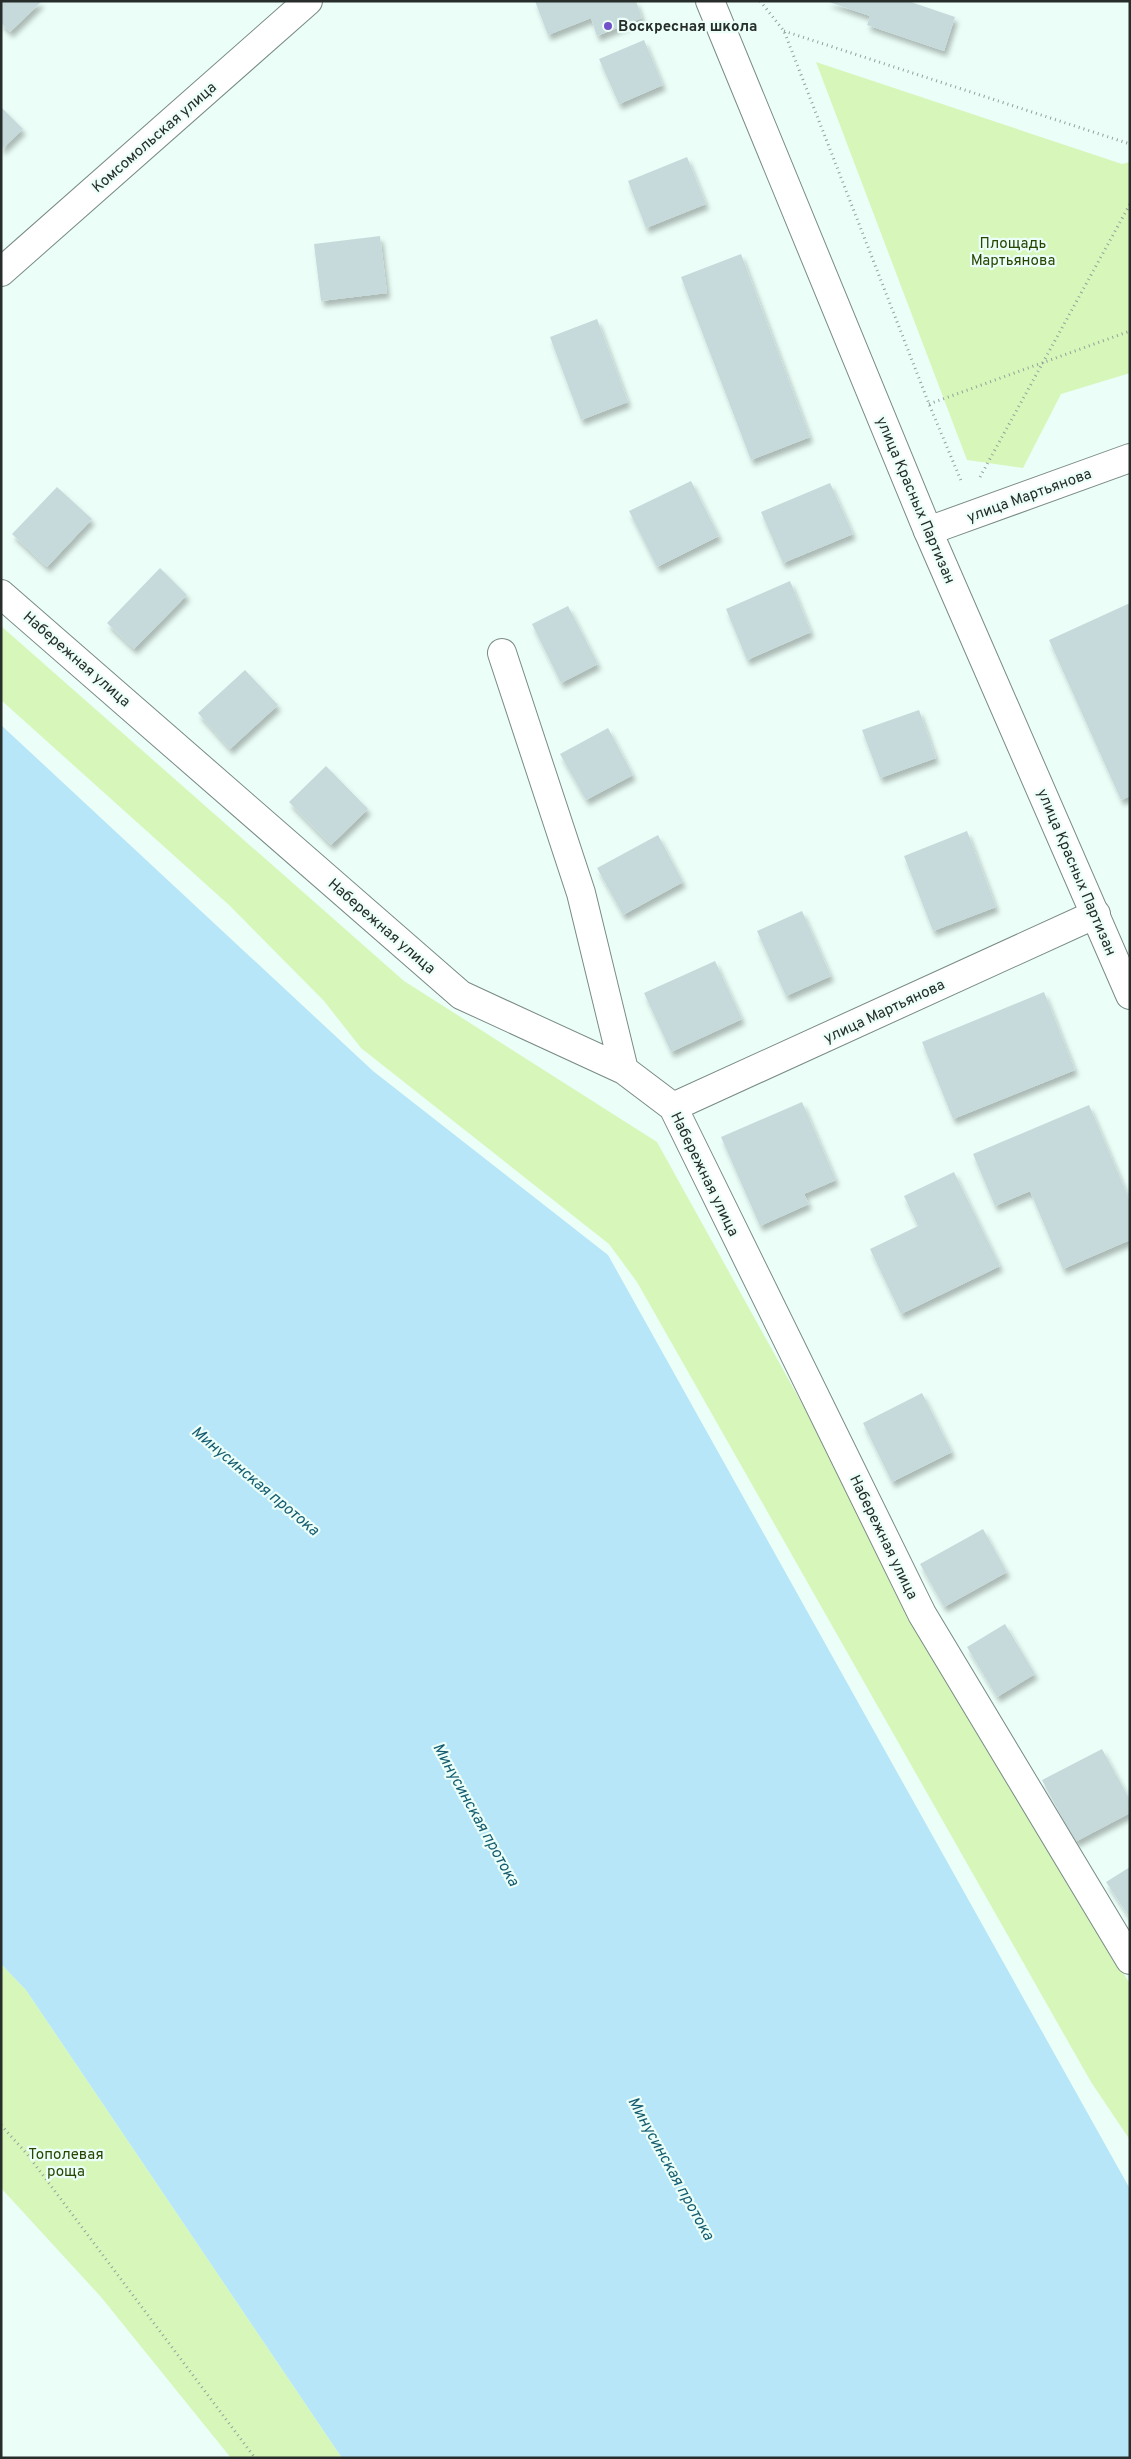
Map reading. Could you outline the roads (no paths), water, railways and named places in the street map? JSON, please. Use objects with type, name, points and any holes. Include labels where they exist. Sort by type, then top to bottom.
[{"type":"street","name":"Комсомольская улица","points":[[1,272],[308,1]]},
{"type":"street","name":"улица Красных Партизан","points":[[710,1],[928,531],[1130,995]]},
{"type":"street","name":"улица Мартьянова","points":[[928,531],[972,506],[1130,458]]},
{"type":"street","name":"Набережная улица","points":[[1,594],[461,994],[624,1070],[673,1107],[922,1614],[1130,1960]]},
{"type":"street","points":[[502,653],[581,893],[624,1070]]},
{"type":"street","name":"улица Мартьянова","points":[[673,1107],[1096,914]]},
{"type":"water","name":"Минусинская протока","points":[[1,725],[373,1071],[608,1255],[1130,2189],[1130,2458],[342,2458],[26,1990],[1,1964]]},
{"type":"place","name":"Воскресная школа","points":[[608,26]]},
{"type":"park label","name":"Площадь Мартьянова","points":[[1013,252]]},
{"type":"park label","name":"Тополевая роща","points":[[66,2162]]}]
